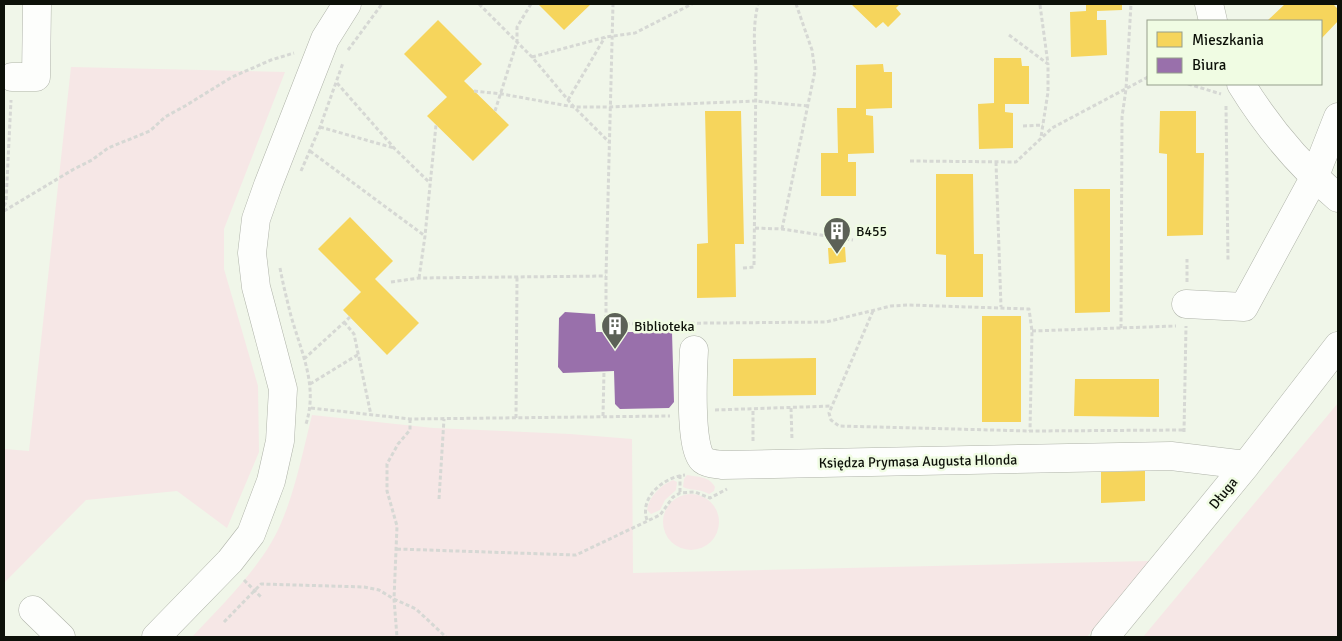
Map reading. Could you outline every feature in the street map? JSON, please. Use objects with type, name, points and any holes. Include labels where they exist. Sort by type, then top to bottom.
[{"type":"street","points":[[12,77],[36,77],[37,4]]},
{"type":"street","points":[[156,637],[230,561],[251,534],[271,481],[280,440],[283,389],[256,287],[252,253],[256,219],[325,39],[347,4]]},
{"type":"street","points":[[1209,4],[1212,20]]},
{"type":"street","points":[[1231,95],[1314,178],[1338,198]]},
{"type":"street","points":[[1186,315],[1244,307],[1314,178],[1337,124]]},
{"type":"street","name":"Długa","points":[[1105,637],[1246,466],[1338,346]]},
{"type":"street","name":"Księdza Prymasa Augusta Hlonda","points":[[694,350],[694,413],[698,451],[702,460],[709,463],[722,465],[748,453],[1022,460],[1171,456],[1246,466]]},
{"type":"street","points":[[33,610],[61,637]]},
{"type":"path","points":[[479,4],[532,57],[574,107],[610,142]]},
{"type":"path","points":[[495,111],[502,94],[517,42],[517,27],[532,4]]},
{"type":"path","points":[[608,332],[606,324],[606,276],[614,4]]},
{"type":"path","points":[[532,57],[606,37],[635,34],[692,4]]},
{"type":"path","points":[[743,268],[754,267],[754,22],[758,4]]},
{"type":"path","points":[[782,228],[814,71],[812,50],[796,4]]},
{"type":"path","points":[[1121,328],[1122,117],[1126,89],[1131,4]]},
{"type":"path","points":[[1040,5],[1048,64],[1048,92],[1041,137]]},
{"type":"path","points":[[1010,35],[1048,64]]},
{"type":"path","points":[[568,100],[606,37]]},
{"type":"path","points":[[4,211],[92,160],[108,148],[150,131],[165,118],[232,77],[271,60],[294,54]]},
{"type":"path","points":[[4,206],[6,202],[12,77]]},
{"type":"path","points":[[910,161],[1016,162],[1052,128],[1147,78]]},
{"type":"path","points":[[337,82],[395,149],[430,182]]},
{"type":"path","points":[[1192,85],[1231,95],[1228,260]]},
{"type":"path","points":[[474,91],[574,107],[755,100],[808,106]]},
{"type":"path","points":[[419,278],[436,125]]},
{"type":"path","points":[[1023,126],[1043,125]]},
{"type":"path","points":[[320,127],[395,149]]},
{"type":"path","points":[[310,151],[425,236]]},
{"type":"path","points":[[996,162],[1001,308]]},
{"type":"path","points":[[755,228],[782,228],[853,240]]},
{"type":"path","points":[[1184,458],[1187,259]]},
{"type":"path","points":[[391,282],[419,278],[606,276]]},
{"type":"path","points":[[516,418],[517,278]]},
{"type":"path","points":[[606,324],[826,322],[891,306],[909,305],[1029,309],[1032,331],[1030,430]]},
{"type":"path","points":[[873,311],[829,413],[831,420],[839,426],[1030,430],[1184,430]]},
{"type":"path","points":[[1032,331],[1121,328],[1186,315]]},
{"type":"path","points":[[304,359],[350,317]]},
{"type":"path","points":[[344,322],[354,334],[371,416]]},
{"type":"path","points":[[310,384],[359,354]]},
{"type":"path","points":[[603,416],[604,371]]},
{"type":"path","points":[[311,408],[410,419],[603,416],[832,406]]},
{"type":"path","points":[[792,408],[792,440]]},
{"type":"path","points":[[397,549],[576,555],[660,515],[673,497],[680,493],[695,492],[710,498],[740,481],[743,476],[748,453],[753,409]]},
{"type":"path","points":[[439,499],[444,418]]},
{"type":"path","points":[[397,637],[394,599],[397,526],[387,491],[387,464],[398,444],[410,430],[410,419]]},
{"type":"path","points":[[647,520],[645,509],[651,494],[664,482],[680,475],[689,474]]},
{"type":"path","points":[[680,475],[680,493]]},
{"type":"path","points":[[718,485],[724,491]]},
{"type":"path","points":[[242,578],[261,597]]},
{"type":"path","points":[[224,622],[261,584],[364,587],[379,590],[416,609],[446,637]]},
{"type":"shaded area","points":[[71,67],[285,72],[224,229],[224,269],[258,386],[259,452],[227,528],[177,491],[86,500],[4,583],[4,449],[29,451]]},
{"type":"shaded area","points":[[1338,403],[1338,637],[1143,637]]},
{"type":"shaded area","points":[[312,415],[433,428],[570,434],[632,439],[633,573],[1149,561],[1087,637],[192,637],[244,580],[271,543],[291,498]]},
{"type":"shaded area","points":[[687,475],[710,481],[715,487],[714,491],[709,494],[683,487],[684,479]]},
{"type":"shaded area","points":[[673,480],[677,482],[676,490],[665,500],[660,510],[651,514],[647,510],[650,500],[660,488]]},
{"type":"shaded area","points":[[685,494],[697,494],[711,502],[719,516],[717,533],[711,542],[697,550],[685,550],[675,545],[668,538],[663,528],[663,516],[668,506],[675,499]]},
{"type":"building: Mieszkania","points":[[538,4],[591,4],[564,30]]},
{"type":"building: Mieszkania","points":[[851,4],[900,4],[896,8],[901,14],[888,27],[883,22],[876,28]]},
{"type":"building: Mieszkania","points":[[1086,4],[1122,4],[1122,10],[1097,11],[1097,20],[1106,20],[1107,55],[1071,57],[1070,12],[1086,11]]},
{"type":"building: Mieszkania","points":[[1285,4],[1333,4],[1338,9],[1338,21],[1322,38],[1322,20],[1268,20]]},
{"type":"building: Mieszkania","points":[[438,20],[482,64],[464,81],[509,125],[473,161],[427,116],[447,97],[404,54]]},
{"type":"building: Mieszkania","points":[[994,58],[1021,58],[1022,66],[1029,66],[1029,104],[1005,104],[1005,112],[1013,113],[1013,148],[979,149],[978,104],[994,103]]},
{"type":"building: Mieszkania","points":[[883,64],[884,72],[892,72],[892,108],[866,109],[866,115],[873,116],[874,153],[848,154],[848,162],[856,162],[856,196],[821,196],[821,153],[838,153],[837,108],[856,108],[856,65]]},
{"type":"building: Mieszkania","points":[[705,111],[741,111],[744,244],[735,244],[736,297],[697,298],[697,244],[708,243]]},
{"type":"building: Mieszkania","points":[[1160,111],[1196,111],[1196,153],[1204,153],[1203,235],[1167,236],[1167,154],[1159,153]]},
{"type":"building: Mieszkania","points":[[936,174],[973,174],[974,254],[983,254],[983,297],[946,297],[946,255],[936,254]]},
{"type":"building: Mieszkania","points":[[1074,189],[1110,189],[1110,312],[1075,313]]},
{"type":"building: Mieszkania","points":[[350,217],[393,261],[375,279],[419,323],[387,355],[343,310],[361,292],[318,249]]},
{"type":"building: Mieszkania","name":"B455","points":[[845,247],[846,262],[829,264],[828,248]]},
{"type":"building: Mieszkania","points":[[982,316],[1021,316],[1021,422],[982,422]]},
{"type":"building: Mieszkania","points":[[816,358],[816,395],[733,396],[733,359]]},
{"type":"building: Mieszkania","points":[[1075,379],[1159,379],[1159,417],[1074,416]]},
{"type":"building: Mieszkania","points":[[1145,471],[1145,501],[1101,503],[1101,472]]},
{"type":"building: Biura","name":"Biblioteka","points":[[565,312],[595,314],[596,332],[672,332],[674,402],[669,408],[620,409],[615,404],[614,371],[563,373],[558,367],[559,318]]},
{"type":"place","name":"B455","points":[[837,255]]},
{"type":"place","name":"Biblioteka","points":[[615,350]]}]
